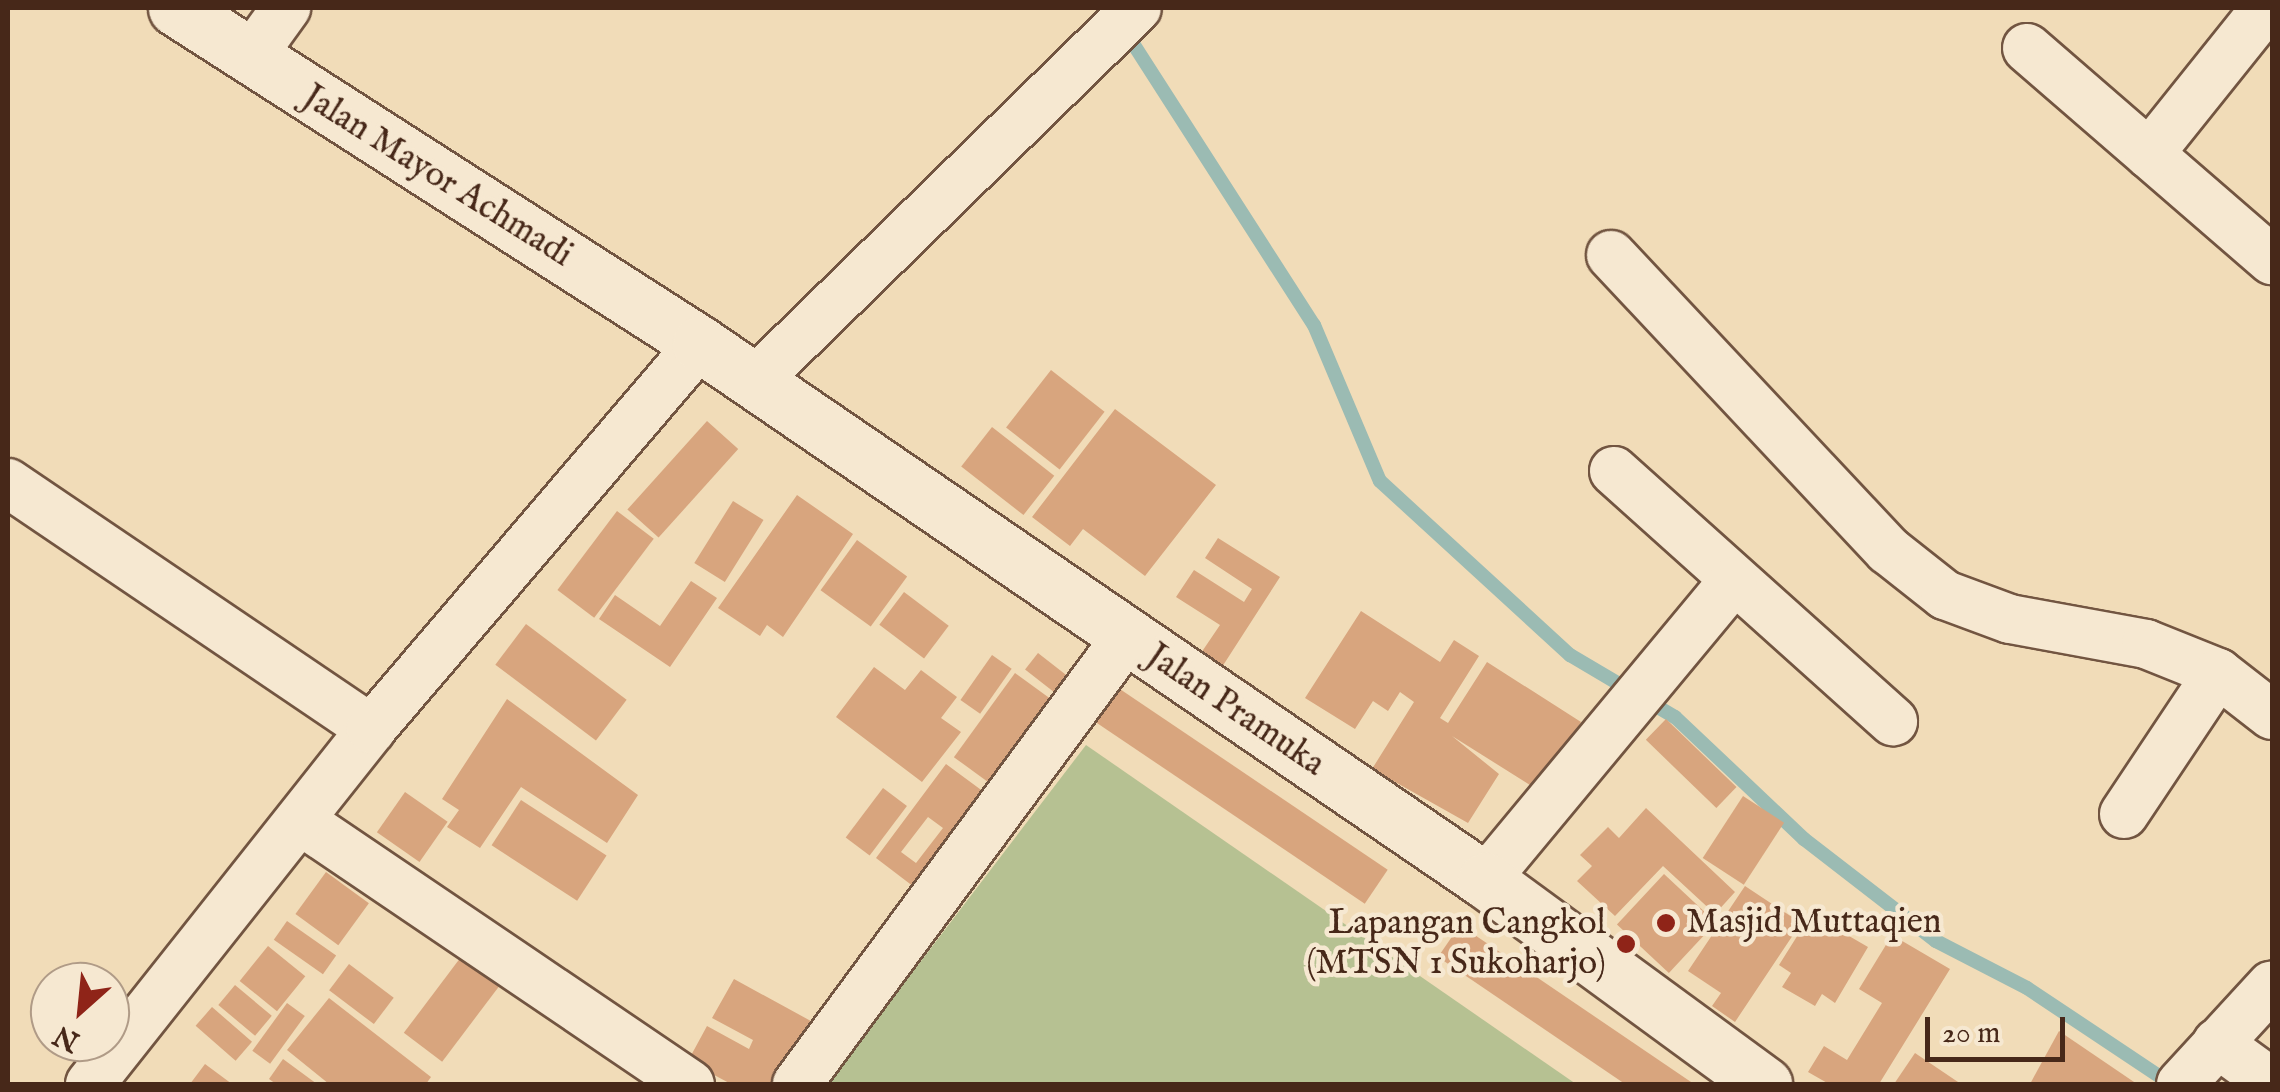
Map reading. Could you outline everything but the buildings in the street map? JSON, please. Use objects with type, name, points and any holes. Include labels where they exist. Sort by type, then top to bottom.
[{"type":"main road","name":"Jalan Mayor Achmadi","points":[[176,8],[700,344]]},
{"type":"main road","name":"Jalan Pramuka","points":[[700,344],[1485,880],[1764,1084]]},
{"type":"street","points":[[250,58],[286,8]]},
{"type":"street","points":[[2149,154],[2266,8]]},
{"type":"street","points":[[754,382],[1121,24]]},
{"type":"street","points":[[2027,48],[2272,260]]},
{"type":"street","points":[[1611,255],[1888,550],[1945,595],[2010,619],[2146,644],[2218,673],[2272,715]]},
{"type":"street","points":[[90,1084],[304,824],[371,729],[700,344]]},
{"type":"street","points":[[1614,470],[1893,721]]},
{"type":"street","points":[[8,484],[371,729]]},
{"type":"street","points":[[1485,880],[1623,706],[1733,581]]},
{"type":"street","points":[[797,1084],[1126,638]]},
{"type":"street","points":[[2124,814],[2218,673]]},
{"type":"street","points":[[304,824],[675,1081]]},
{"type":"street","points":[[2182,1084],[2272,985]]},
{"type":"street","points":[[2216,1043],[2272,1083]]},
{"type":"green space","points":[[1086,745],[1576,1084],[827,1084]]},
{"type":"waterway","points":[[1125,31],[1314,325],[1380,481],[1570,655],[1675,717],[1804,839],[1936,941],[2027,988],[2171,1084]]},
{"type":"place","name":"Masjid Muttaqien","points":[[1666,923]]},
{"type":"place","name":"Lapangan Cangkol (MTSN 1 Sukoharjo)","points":[[1626,944]]}]
